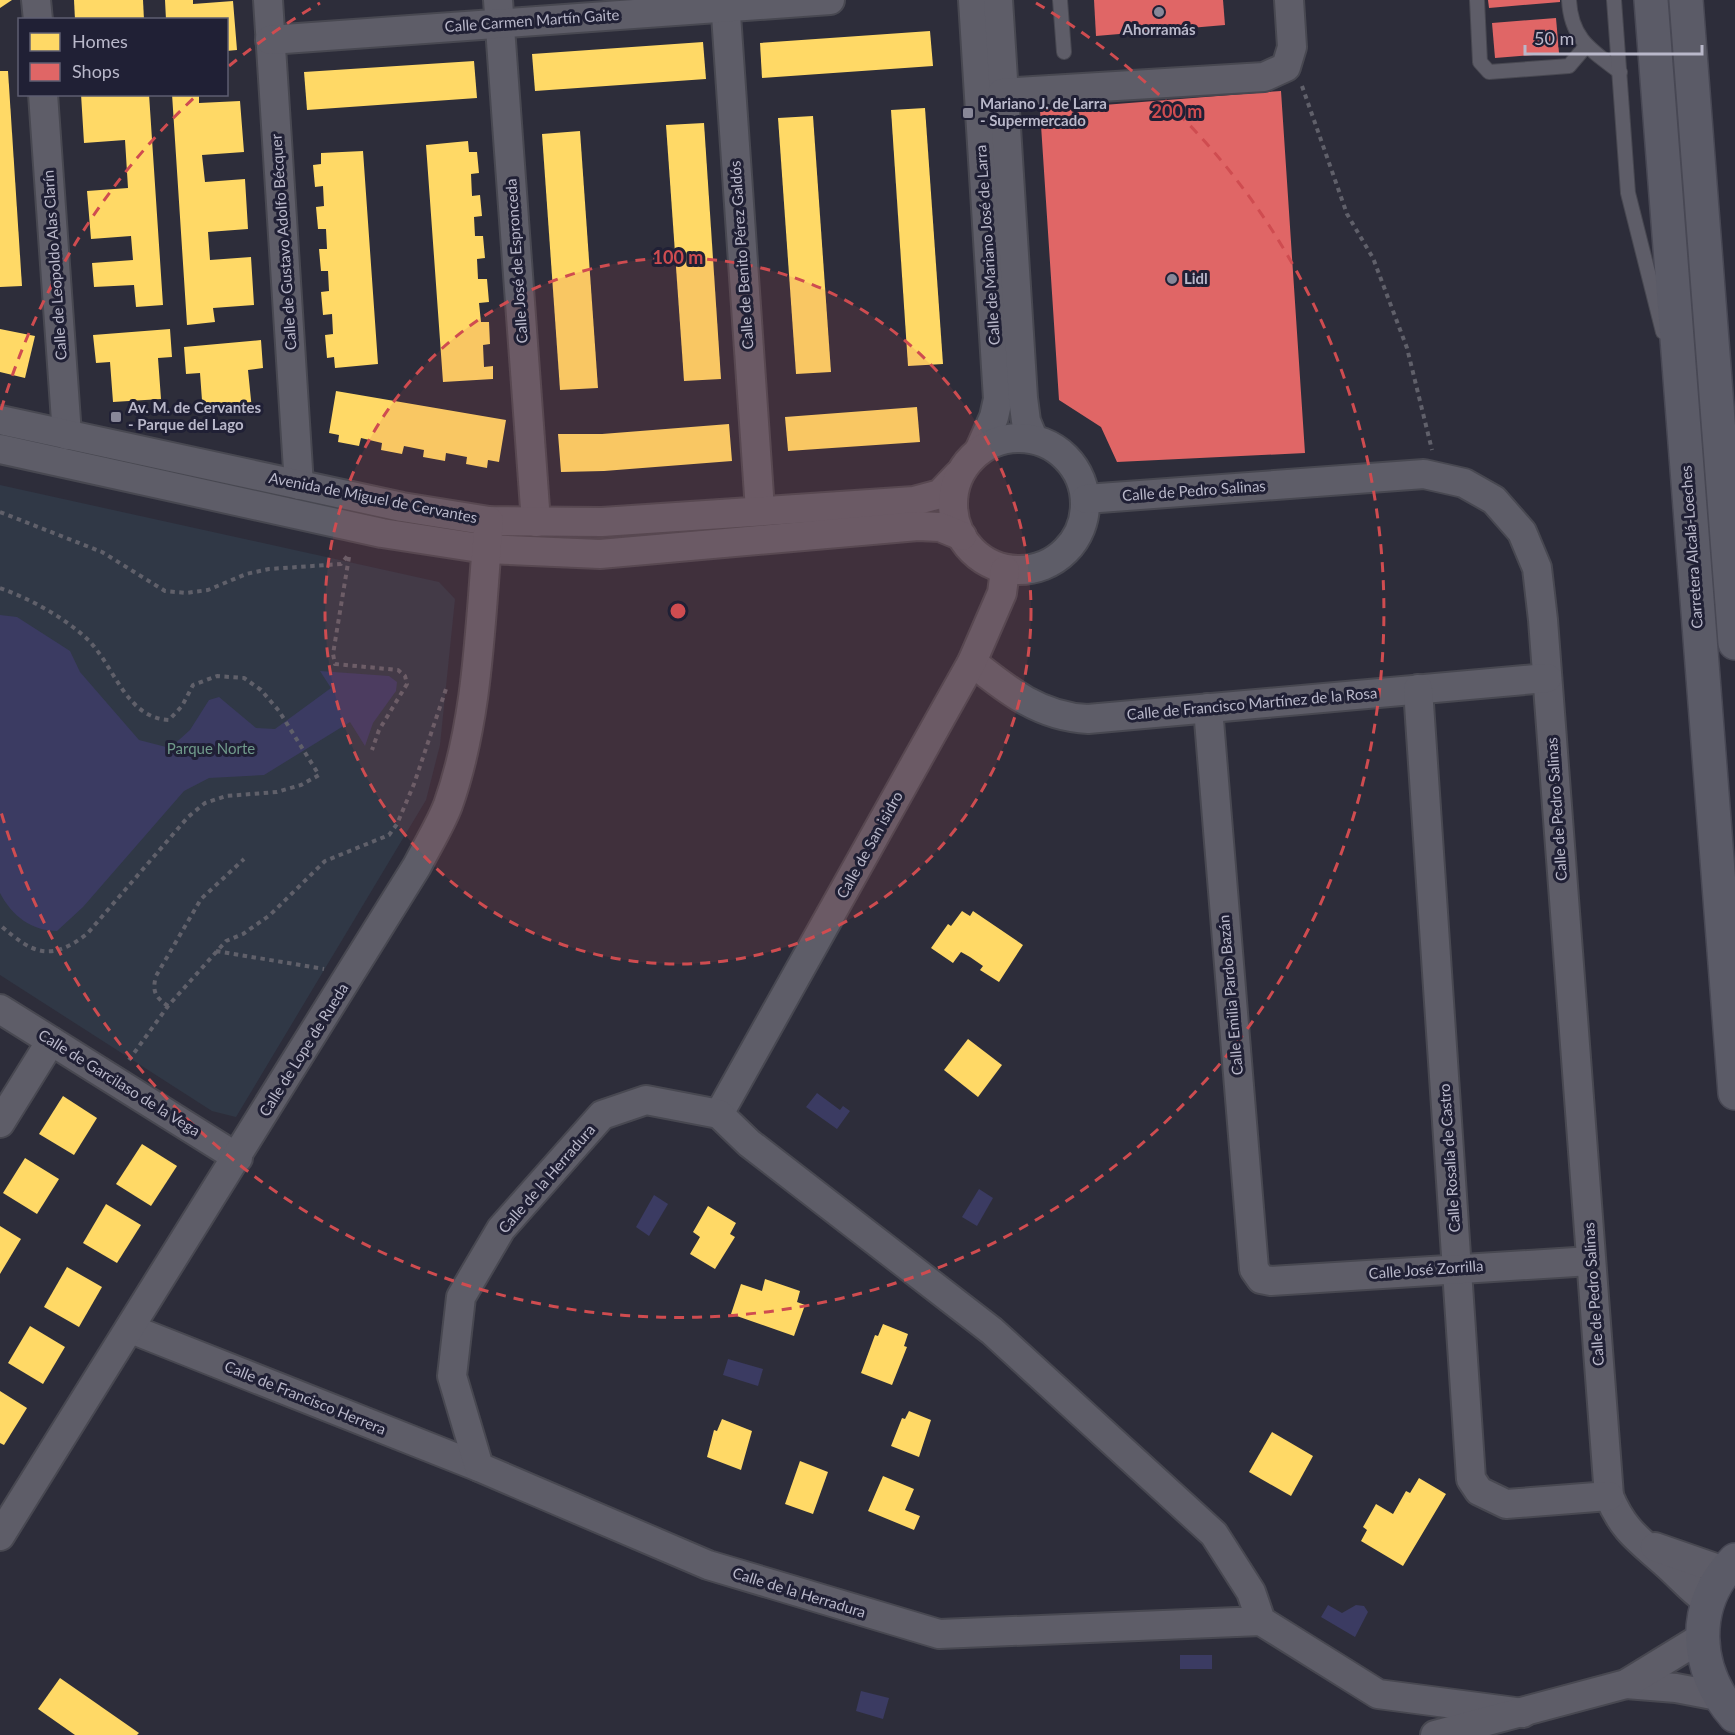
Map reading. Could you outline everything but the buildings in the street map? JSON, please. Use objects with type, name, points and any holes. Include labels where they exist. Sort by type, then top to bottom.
[{"type":"main road","name":"Carretera Alcalá-Loeches","points":[[1651,0],[1735,1093]]},
{"type":"main road","points":[[1686,0],[1735,643]]},
{"type":"main road","points":[[1727,1706],[1705,1664],[1701,1638],[1707,1601],[1730,1565]]},
{"type":"street","points":[[36,0],[38,18]]},
{"type":"street","name":"Calle de Gustavo Adolfo Bécquer","points":[[268,0],[299,485]]},
{"type":"street","name":"Calle Carmen Martín Gaite","points":[[270,40],[498,12],[830,0]]},
{"type":"street","name":"Calle de Mariano José de Larra","points":[[973,0],[998,399],[988,433],[979,451]]},
{"type":"street","name":"Calle de Mariano José de Larra","points":[[998,0],[1002,93],[1023,398],[1026,421],[1033,438]]},
{"type":"street","points":[[1002,93],[1264,77],[1286,67],[1292,47],[1289,0]]},
{"type":"street","name":"Calle de Benito Pérez Galdós","points":[[725,4],[760,510]]},
{"type":"street","name":"Calle José de Espronceda","points":[[498,12],[536,522]]},
{"type":"street","name":"Calle de Leopoldo Alas Clarín","points":[[43,96],[68,435]]},
{"type":"street","name":"Avenida de Miguel de Cervantes","points":[[0,420],[424,511],[489,521],[602,522],[914,501],[940,494],[958,475]]},
{"type":"street","points":[[1013,436],[1033,438],[1060,450],[1080,475],[1086,499],[1080,532],[1065,553],[1037,569],[1005,570],[976,556],[955,526],[952,492],[958,475],[972,455],[994,441],[1013,436]]},
{"type":"street","name":"Avenida de Miguel de Cervantes","points":[[0,448],[382,533],[486,549],[600,554],[918,526],[940,527],[962,536]]},
{"type":"street","name":"Calle de Pedro Salinas","points":[[1086,499],[1424,474],[1464,483],[1494,500],[1522,532],[1537,568],[1547,678],[1609,1497],[1616,1515],[1634,1538],[1707,1601]]},
{"type":"street","name":"Calle de Lope de Rueda","points":[[0,1536],[238,1158],[417,866],[447,806],[464,748],[478,652],[489,521]]},
{"type":"street","name":"Calle de San isidro","points":[[719,1114],[972,662],[1002,593],[1005,570]]},
{"type":"street","name":"Calle de Francisco Martínez de la Rosa","points":[[972,662],[1012,695],[1043,710],[1071,718],[1547,678]]},
{"type":"street","name":"Calle Rosalía de Castro","points":[[1418,690],[1471,1479],[1479,1491],[1506,1504],[1609,1497]]},
{"type":"street","name":"Calle Emilia Pardo Bazán","points":[[1208,708],[1254,1269],[1261,1279]]},
{"type":"street","name":"Calle de Garcilaso de la Vega","points":[[0,1009],[238,1158]]},
{"type":"street","points":[[0,1123],[51,1041]]},
{"type":"street","name":"Calle de la Herradura","points":[[719,1114],[646,1100],[602,1115],[501,1229],[460,1297],[452,1376],[479,1467],[708,1565],[939,1634],[1261,1621]]},
{"type":"street","points":[[719,1114],[749,1143],[992,1332],[1214,1534],[1251,1592],[1261,1621],[1377,1694],[1523,1713]]},
{"type":"street","name":"Calle José Zorrilla","points":[[1261,1279],[1271,1281],[1591,1261]]},
{"type":"street","name":"Calle de Francisco Herrera","points":[[131,1329],[479,1467]]},
{"type":"street","points":[[1634,1538],[1683,1558],[1730,1565]]},
{"type":"street","points":[[1435,1735],[1626,1684],[1701,1638]]},
{"type":"street","points":[[1626,1684],[1676,1688],[1727,1706]]},
{"type":"lane","points":[[1060,0],[1064,51]]},
{"type":"lane","points":[[1477,0],[1480,62],[1489,72],[1569,66],[1586,46]]},
{"type":"lane","points":[[1569,0],[1570,21],[1586,46],[1620,72]]},
{"type":"lane","points":[[1614,0],[1628,193],[1680,395]]},
{"type":"path","points":[[1286,67],[1300,82],[1347,214],[1373,258],[1407,348],[1432,443],[1432,476]]},
{"type":"path","points":[[0,512],[102,552],[165,591],[186,593],[208,590],[246,574],[269,568],[341,564],[350,554],[335,636],[333,654],[335,664],[398,670],[405,676],[407,684],[378,730],[372,750]]},
{"type":"path","points":[[0,588],[43,607],[84,636],[102,654],[139,709],[154,719],[169,720],[182,706],[193,685],[217,676],[244,678],[261,690],[279,711],[319,776],[301,785],[277,792],[226,796],[205,803],[188,817],[87,934],[67,949],[45,952],[22,945],[0,925]]},
{"type":"path","points":[[128,1062],[168,1006],[226,941],[243,934],[270,915],[325,861],[389,835],[397,824],[414,784],[447,685]]},
{"type":"path","points":[[168,1006],[158,999],[153,989],[156,976],[201,899],[244,859]]},
{"type":"path","points":[[216,951],[328,970]]},
{"type":"green space","name":"Parque Norte","points":[[0,485],[439,582],[455,599],[440,745],[426,800],[236,1117],[212,1111],[0,975]]},
{"type":"shaded area","points":[[0,615],[17,617],[70,651],[80,672],[139,740],[170,748],[190,730],[209,700],[219,697],[256,728],[275,729],[331,688],[320,671],[389,676],[397,682],[396,691],[373,723],[365,746],[350,722],[264,775],[209,778],[184,791],[83,907],[57,931],[48,930],[24,921],[10,909],[0,893]]},
{"type":"shaded area","points":[[817,1093],[840,1110],[843,1106],[850,1111],[837,1129],[806,1107]]},
{"type":"shaded area","points":[[979,1189],[993,1198],[977,1226],[962,1217]]},
{"type":"shaded area","points":[[654,1195],[668,1204],[649,1236],[636,1227]]},
{"type":"shaded area","points":[[728,1359],[763,1369],[758,1386],[723,1375]]},
{"type":"shaded area","points":[[1328,1605],[1342,1613],[1356,1605],[1364,1606],[1368,1612],[1355,1637],[1321,1617]]},
{"type":"shaded area","points":[[1180,1655],[1212,1655],[1212,1669],[1180,1669]]},
{"type":"shaded area","points":[[861,1691],[889,1698],[883,1719],[856,1711]]},
{"type":"place","name":"Ahorramás","points":[[1159,12]]},
{"type":"place","name":"Mariano J. de Larra - Supermercado","points":[[968,113]]},
{"type":"place","name":"Lidl","points":[[1172,279]]},
{"type":"place","name":"Av. M. de Cervantes - Parque del Lago","points":[[116,417]]}]
